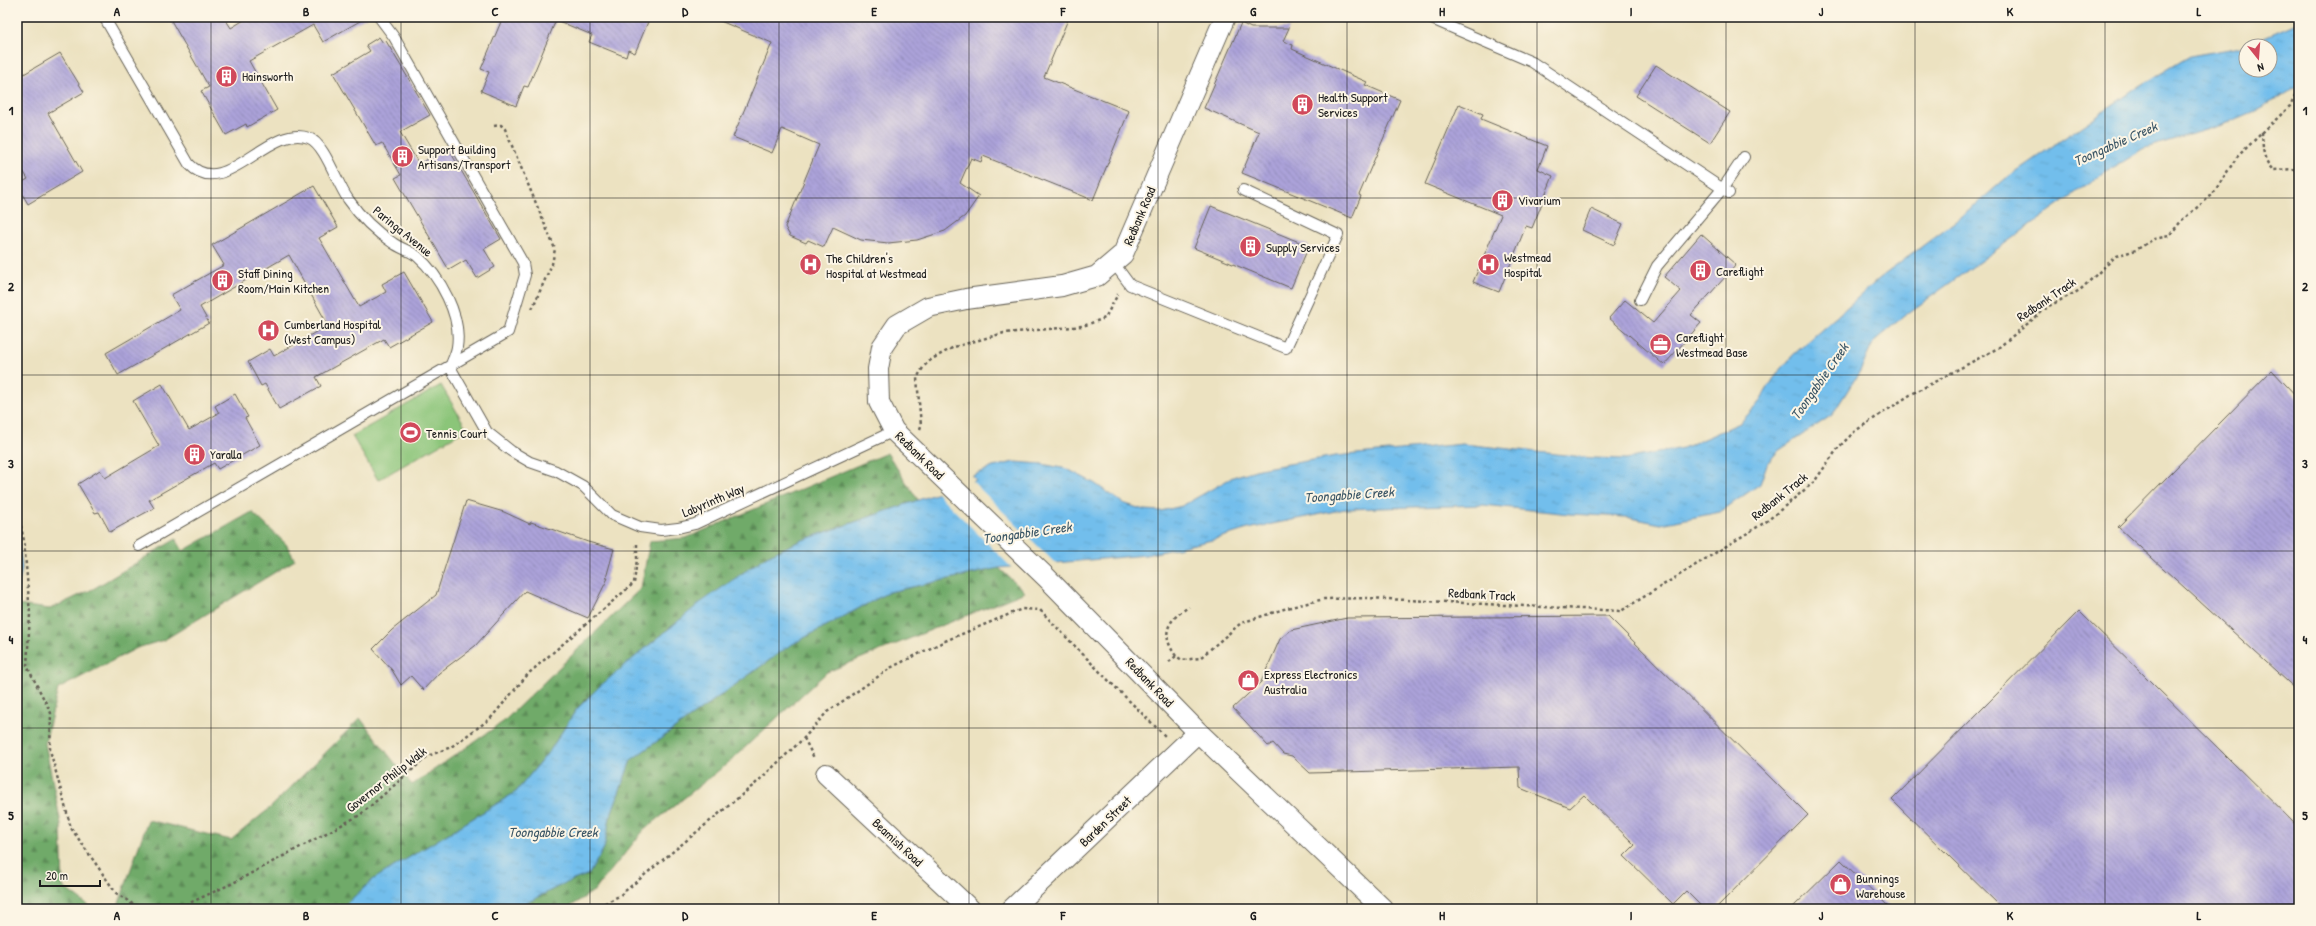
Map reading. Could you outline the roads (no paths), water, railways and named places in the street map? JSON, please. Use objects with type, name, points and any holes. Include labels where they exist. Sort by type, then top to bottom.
[{"type":"street","name":"Redbank Road","points":[[1225,17],[1123,254],[1097,276],[1062,286],[966,299],[928,307],[897,325],[882,347],[878,369],[879,402],[894,431],[1046,577],[1198,732],[1383,909]]},
{"type":"street","name":"Barden Street","points":[[1012,909],[1198,732]]},
{"type":"street","name":"Beamish Road","points":[[826,774],[970,909]]},
{"type":"lane","name":"Paringa Avenue","points":[[104,17],[189,164],[195,170],[208,174],[222,173],[275,142],[292,136],[310,138],[321,148],[347,198],[364,218],[392,243],[416,256],[436,277],[450,302],[456,326],[457,347],[450,367]]},
{"type":"lane","points":[[140,546],[508,332],[525,275],[523,263],[394,37],[379,17]]},
{"type":"lane","points":[[1428,17],[1532,62],[1726,190]]},
{"type":"lane","points":[[1640,300],[1657,266],[1726,190],[1744,157]]},
{"type":"lane","points":[[1113,262],[1130,285],[1286,348],[1338,235],[1243,190]]},
{"type":"lane","name":"Labyrinth Way","points":[[450,367],[488,432],[530,462],[556,472],[583,486],[612,515],[640,527],[661,530],[695,524],[894,431]]},
{"type":"water","name":"Toongabbie Creek","points":[[2299,22],[2299,85],[2260,109],[2222,125],[2145,148],[2089,183],[1904,316],[1874,341],[1860,371],[1832,415],[1778,451],[1767,464],[1760,484],[1720,512],[1661,524],[1626,517],[1570,514],[1483,505],[1345,509],[1248,529],[1212,540],[1146,555],[999,568],[889,592],[789,646],[631,760],[610,817],[604,848],[589,874],[563,884],[515,909],[337,909],[347,903],[374,879],[516,792],[551,749],[576,710],[600,686],[700,603],[767,556],[800,541],[976,480],[972,476],[993,467],[1014,462],[1042,464],[1067,469],[1094,483],[1123,503],[1144,510],[1161,511],[1182,506],[1233,477],[1259,469],[1336,456],[1463,444],[1593,458],[1626,459],[1683,448],[1740,423],[1757,405],[1774,378],[1793,355],[1880,278],[1965,214],[2005,179],[2140,86],[2190,56],[2238,48],[2238,78],[2278,78],[2278,38],[2262,38]]},
{"type":"water","points":[[17,529],[22,568],[17,595]]},
{"type":"place","name":"Hainsworth","points":[[226,76]]},
{"type":"place","name":"Health Support Services","points":[[1302,104]]},
{"type":"place","name":"Support Building Artisans/Transport","points":[[402,156]]},
{"type":"place","name":"Vivarium","points":[[1503,200]]},
{"type":"place","name":"Supply Services","points":[[1251,247]]},
{"type":"place","name":"Westmead Hospital","points":[[1488,264]]},
{"type":"place","name":"The Children's Hospital at Westmead","points":[[811,265]]},
{"type":"place","name":"Careflight","points":[[1700,271]]},
{"type":"place","name":"Staff Dining Room/Main Kitchen","points":[[222,280]]},
{"type":"place","name":"Cumberland Hospital (West Campus)","points":[[268,331]]},
{"type":"place","name":"Careflight Westmead Base","points":[[1661,344]]},
{"type":"place","name":"Tennis Court","points":[[410,433]]},
{"type":"place","name":"Yaralla","points":[[194,454]]},
{"type":"place","name":"Express Electronics Australia","points":[[1248,681]]},
{"type":"place","name":"Bunnings Warehouse","points":[[1841,885]]}]
